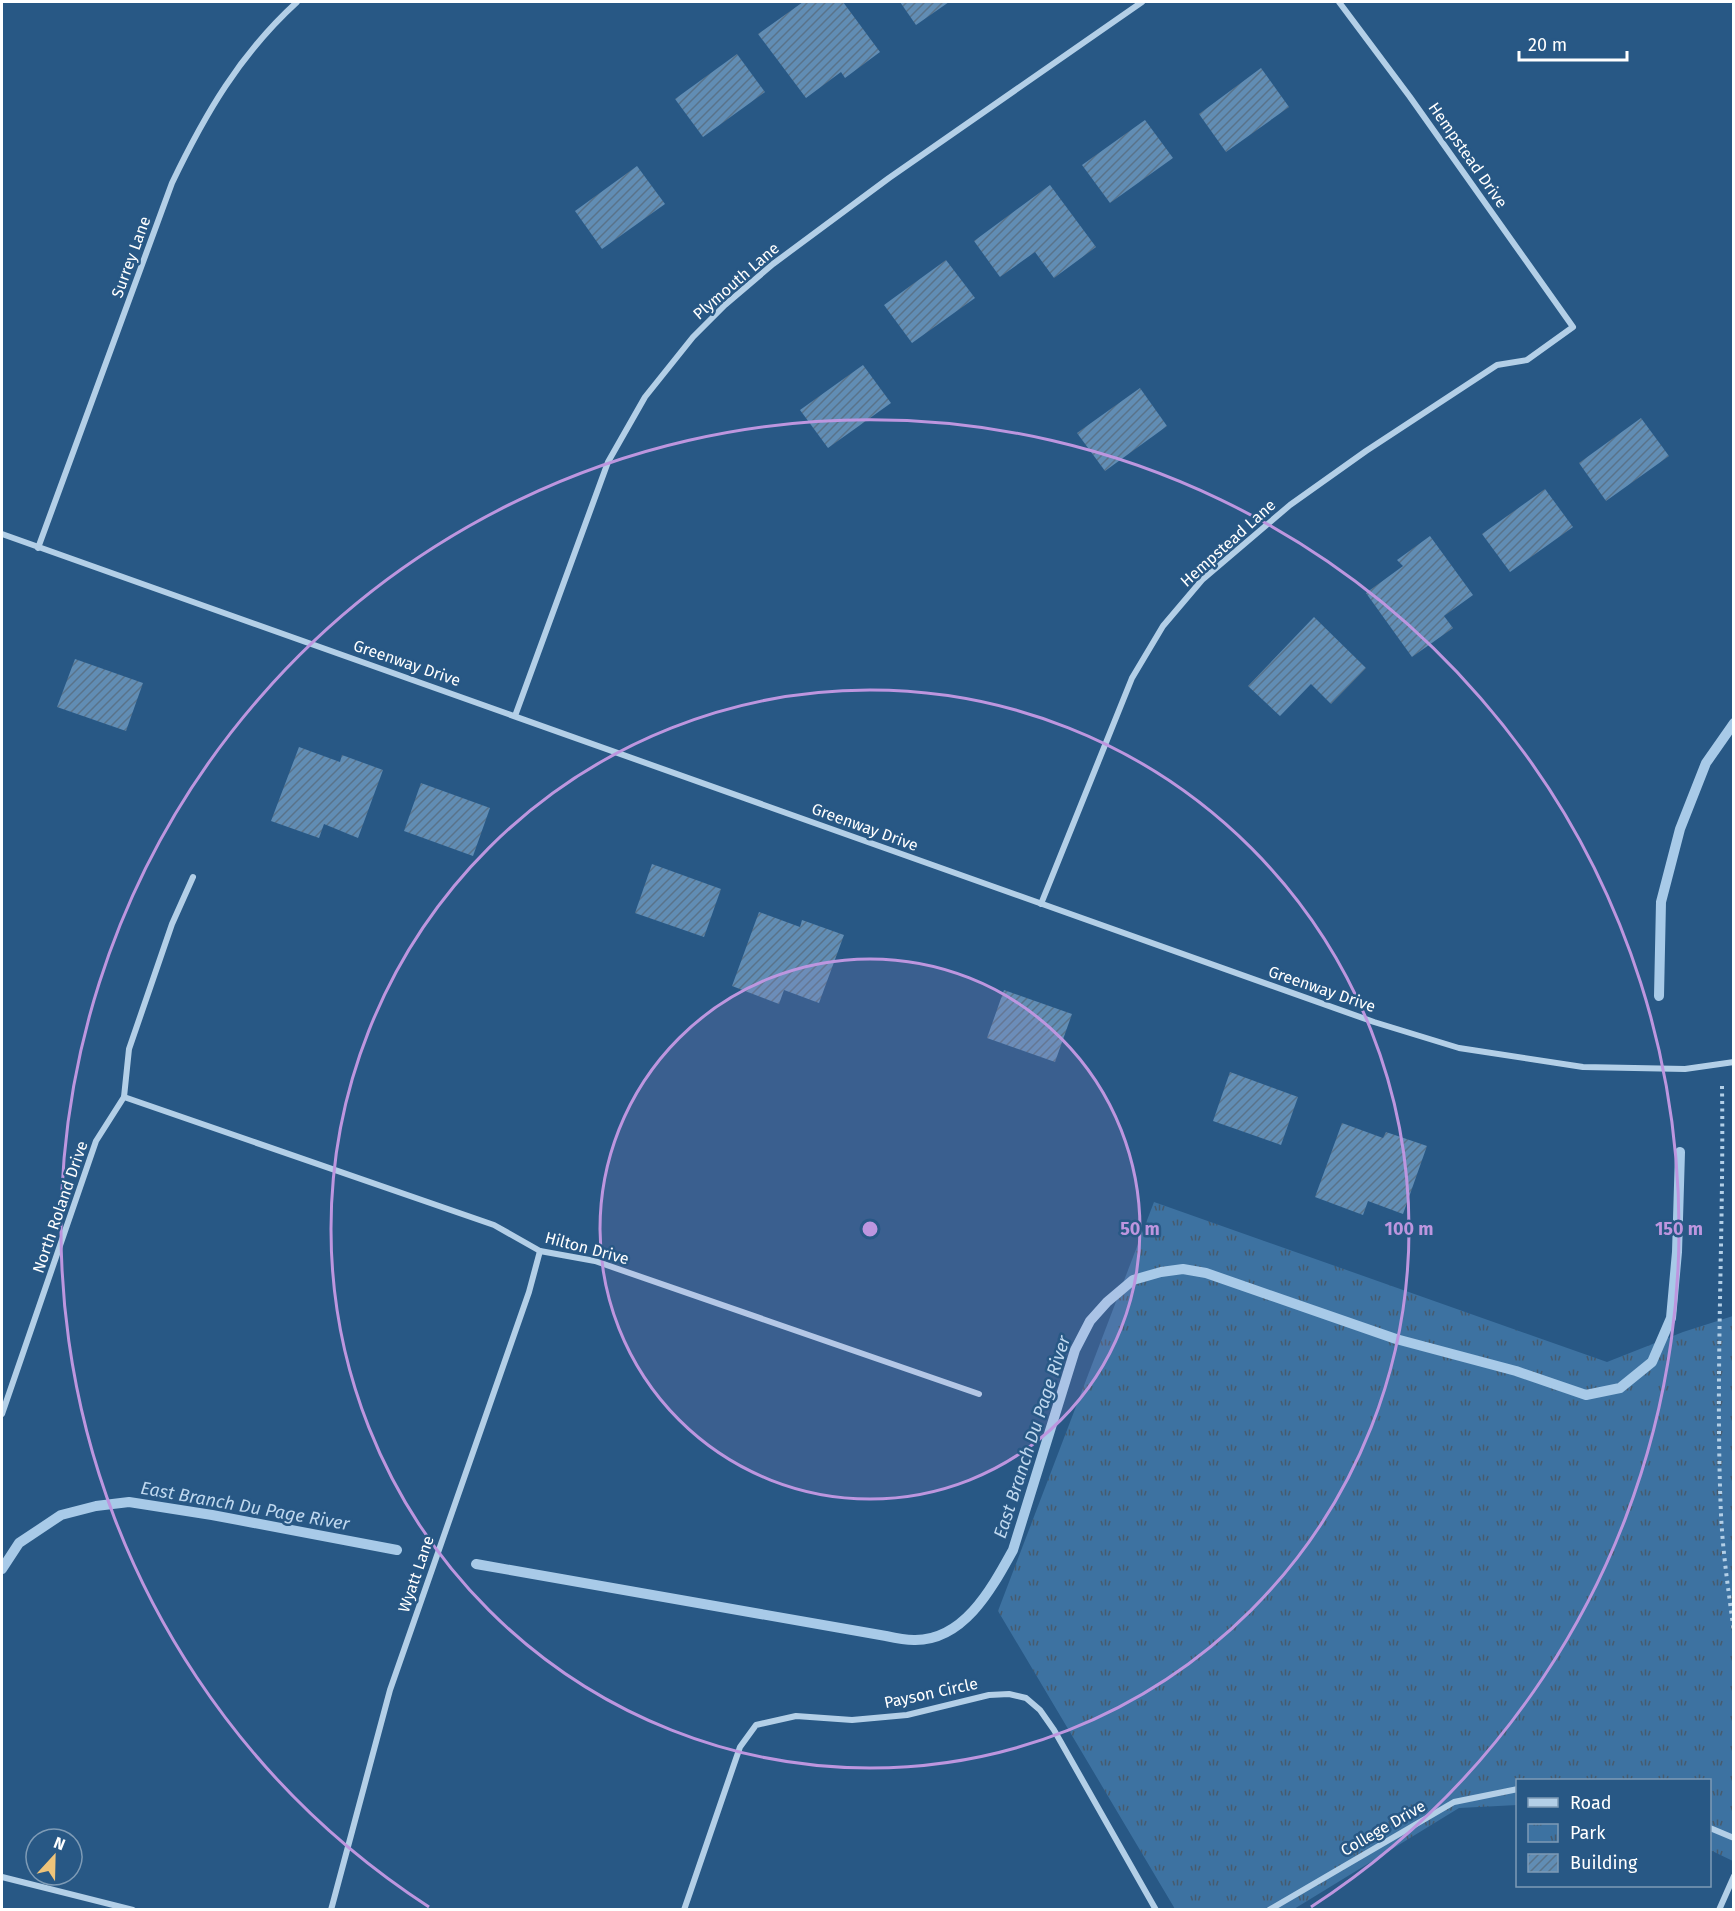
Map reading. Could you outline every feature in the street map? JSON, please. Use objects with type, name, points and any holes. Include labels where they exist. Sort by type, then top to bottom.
[{"type":"street","name":"Surrey Lane","points":[[38,548],[172,183],[197,130],[236,68],[297,2]]},
{"type":"street","name":"Plymouth Lane","points":[[515,716],[609,462],[645,397],[693,338],[725,305],[772,264],[889,178],[1142,2]]},
{"type":"street","name":"Hempstead Drive","points":[[1339,2],[1410,97],[1573,327]]},
{"type":"street","name":"Hempstead Lane","points":[[1041,904],[1132,678],[1163,626],[1202,580],[1290,505],[1366,451],[1497,365],[1527,360],[1573,327]]},
{"type":"street","name":"Greenway Drive","points":[[2,534],[1374,1022],[1459,1048],[1583,1067],[1685,1070],[1734,1062]]},
{"type":"street","name":"North Roland Drive","points":[[2,1414],[96,1141],[124,1097],[129,1049],[172,924],[193,877]]},
{"type":"street","name":"Hilton Drive","points":[[124,1097],[494,1225],[540,1251],[595,1262],[979,1394]]},
{"type":"street","name":"Wyatt Lane","points":[[331,1910],[390,1690],[529,1292],[540,1251]]},
{"type":"street","name":"Payson Circle","points":[[684,1910],[740,1748],[756,1725],[796,1716],[852,1720],[908,1715],[989,1695],[1009,1694],[1026,1698],[1040,1710],[1054,1730],[1156,1910]]},
{"type":"street","name":"College Drive","points":[[1269,1910],[1454,1802],[1516,1789]]},
{"type":"street","points":[[1711,1828],[1734,1838]]},
{"type":"street","points":[[1719,1910],[1734,1876]]},
{"type":"street","points":[[2,1877],[133,1910]]},
{"type":"street","points":[[98,1902],[98,1910]]},
{"type":"path","points":[[1722,1064],[1724,1174],[1718,1350],[1721,1506],[1734,1633]]},
{"type":"green space","points":[[1154,1202],[1607,1362],[1683,1332],[1733,1316],[1733,1861],[1711,1850],[1711,1779],[1516,1779],[1516,1805],[1459,1808],[1294,1909],[1175,1909],[998,1611]]},
{"type":"building","points":[[803,2],[843,2],[880,52],[845,78],[841,72],[806,98],[758,34]]},
{"type":"building","points":[[900,2],[949,2],[916,25]]},
{"type":"building","points":[[737,54],[765,92],[703,137],[675,99]]},
{"type":"building","points":[[1261,68],[1289,107],[1226,152],[1199,114]]},
{"type":"building","points":[[1145,120],[1173,158],[1110,203],[1082,165]]},
{"type":"building","points":[[637,166],[665,204],[602,249],[575,211]]},
{"type":"building","points":[[1050,185],[1096,247],[1054,278],[1035,252],[1000,277],[974,241]]},
{"type":"building","points":[[946,260],[975,298],[912,343],[884,305]]},
{"type":"building","points":[[863,365],[891,403],[828,448],[800,410]]},
{"type":"building","points":[[1140,388],[1167,426],[1105,471],[1077,433]]},
{"type":"building","points":[[1641,418],[1669,456],[1606,501],[1579,463]]},
{"type":"building","points":[[1545,489],[1573,527],[1510,572],[1482,534]]},
{"type":"building","points":[[1430,536],[1473,595],[1444,616],[1453,628],[1412,657],[1366,593],[1403,566],[1397,560]]},
{"type":"building","points":[[1314,617],[1366,668],[1331,704],[1311,684],[1280,716],[1248,686]]},
{"type":"building","points":[[75,659],[143,683],[126,731],[57,707]]},
{"type":"building","points":[[299,747],[340,762],[342,755],[383,770],[358,838],[324,824],[319,838],[271,821]]},
{"type":"building","points":[[421,783],[490,808],[473,856],[404,831]]},
{"type":"building","points":[[652,864],[721,889],[704,937],[635,913]]},
{"type":"building","points":[[759,912],[800,927],[802,920],[844,935],[819,1003],[784,990],[779,1004],[732,986]]},
{"type":"building","points":[[1004,990],[1072,1014],[1055,1062],[987,1038]]},
{"type":"building","points":[[1230,1072],[1298,1097],[1281,1145],[1213,1121]]},
{"type":"building","points":[[1342,1123],[1383,1138],[1386,1132],[1427,1146],[1403,1214],[1368,1201],[1363,1215],[1315,1197]]},
{"type":"waterway","name":"East Branch Du Page River","points":[[1659,996],[1661,902],[1680,829],[1706,763],[1734,723]]},
{"type":"waterway","name":"East Branch Du Page River","points":[[476,1564],[900,1639],[932,1638],[948,1632],[962,1622],[986,1595],[1005,1565],[1013,1550],[1075,1350],[1090,1321],[1107,1302],[1133,1280],[1183,1269],[1206,1273],[1396,1339],[1516,1371],[1586,1395],[1620,1388],[1652,1362],[1671,1318],[1677,1252],[1680,1152]]},
{"type":"waterway","name":"East Branch Du Page River","points":[[2,1569],[19,1543],[61,1515],[96,1506],[129,1502],[212,1515],[397,1550]]}]
